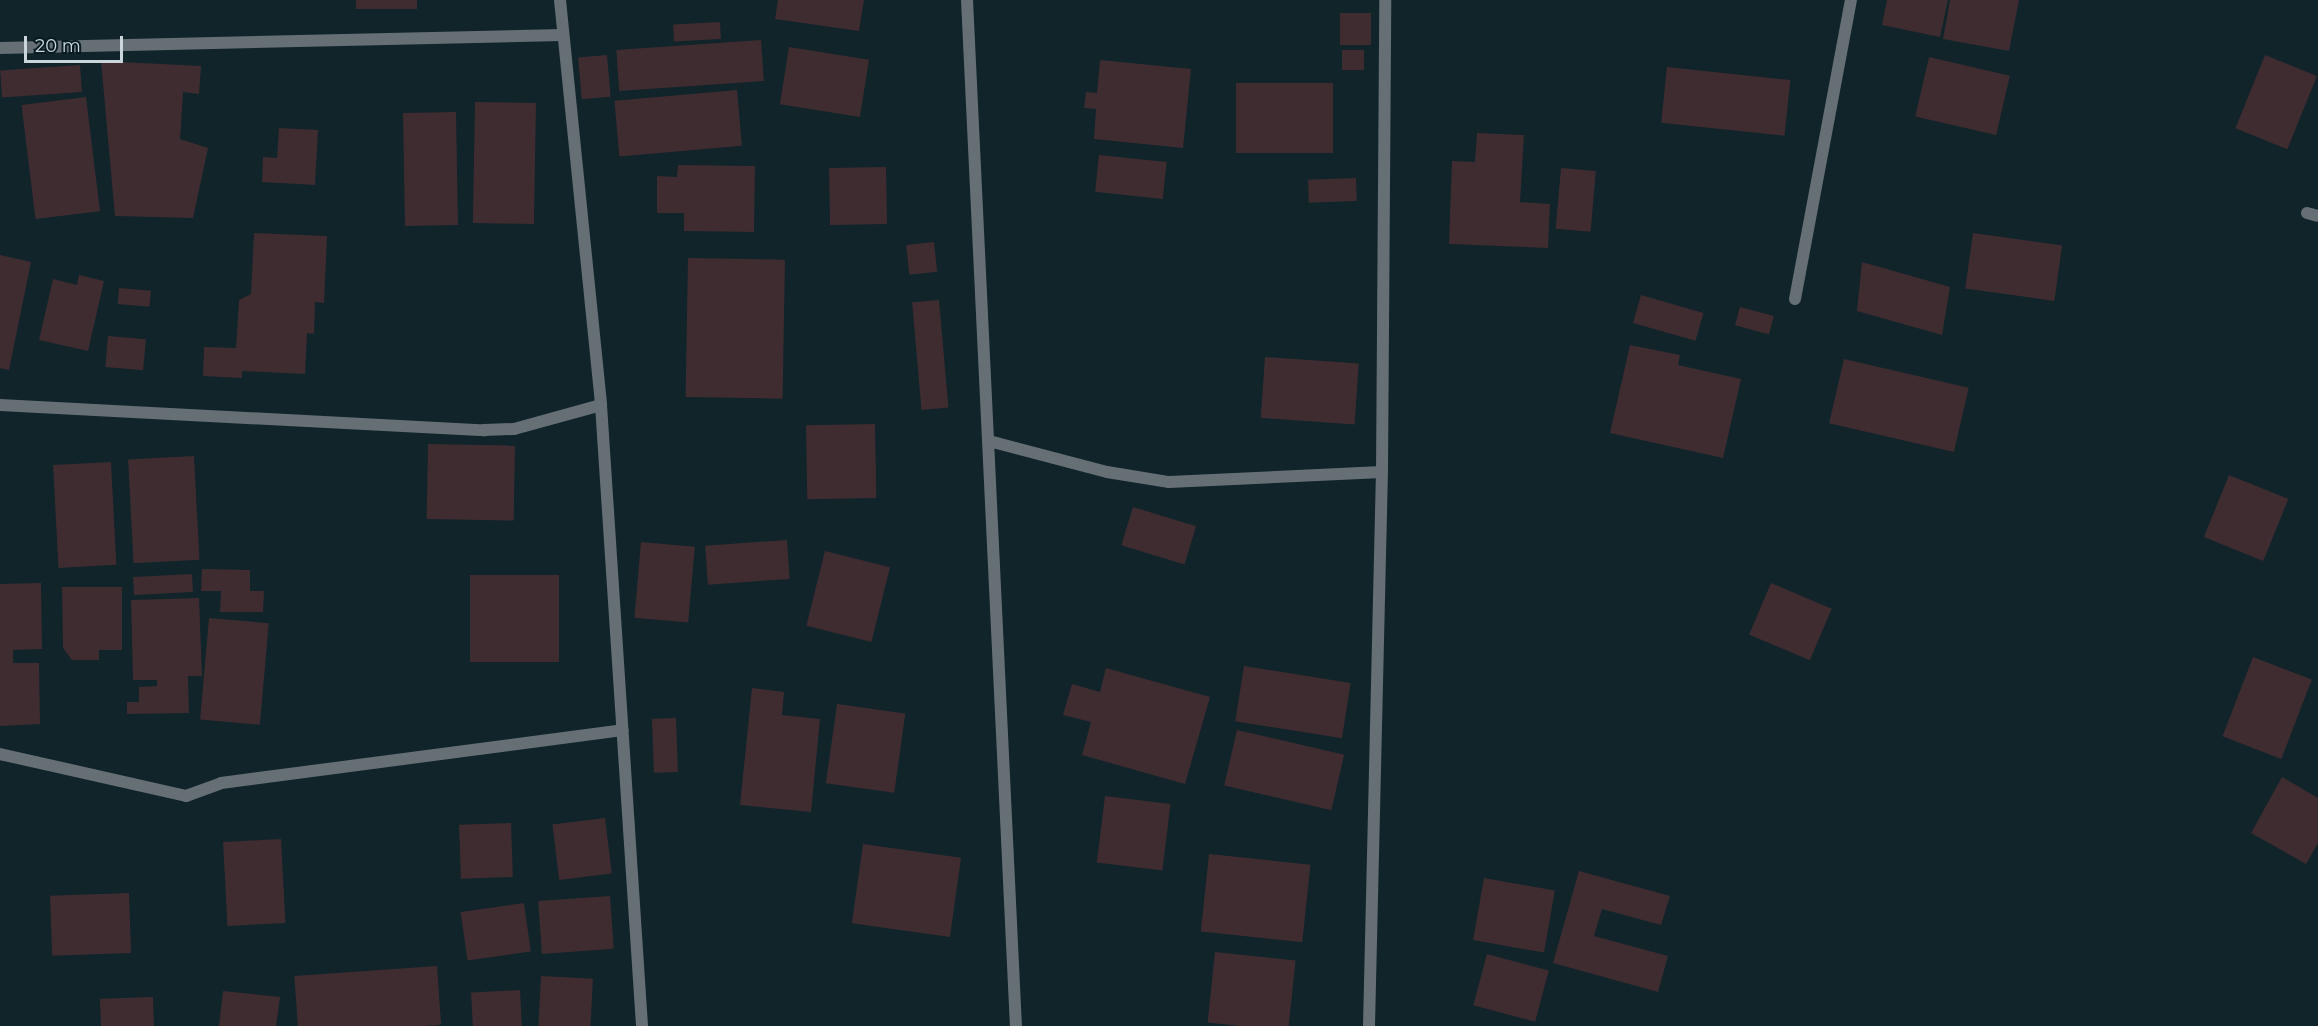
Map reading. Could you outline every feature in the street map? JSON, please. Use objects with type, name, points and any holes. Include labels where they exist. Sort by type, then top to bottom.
[{"type":"street","points":[[560,0],[601,405],[642,1026]]},
{"type":"street","points":[[967,0],[1016,1026]]},
{"type":"street","points":[[1369,1026],[1382,472],[1385,0]]},
{"type":"street","points":[[1795,298],[1851,0]]},
{"type":"street","points":[[0,48],[562,35]]},
{"type":"street","points":[[0,405],[484,430],[514,429],[601,405]]},
{"type":"street","points":[[989,441],[1107,472],[1169,482],[1382,472]]},
{"type":"street","points":[[0,754],[186,796],[220,783],[623,730]]},
{"type":"building","points":[[356,0],[417,0],[417,9],[356,9]]},
{"type":"building","points":[[778,0],[864,0],[859,31],[775,19]]},
{"type":"building","points":[[1887,0],[1948,0],[1940,37],[1882,25]]},
{"type":"building","points":[[1950,0],[2019,0],[2009,51],[1943,39]]},
{"type":"building","points":[[1340,13],[1371,13],[1371,45],[1340,45]]},
{"type":"building","points":[[720,22],[721,39],[674,41],[673,24]]},
{"type":"building","points":[[761,40],[764,81],[619,91],[616,50]]},
{"type":"building","points":[[789,47],[869,60],[860,117],[780,104]]},
{"type":"building","points":[[1342,50],[1364,50],[1364,70],[1342,70]]},
{"type":"building","points":[[607,55],[611,97],[582,99],[578,58]]},
{"type":"building","points":[[2265,55],[2317,76],[2287,149],[2235,128]]},
{"type":"building","points":[[1929,57],[2010,76],[1996,135],[1915,116]]},
{"type":"building","points":[[1100,60],[1191,69],[1183,148],[1094,139],[1096,109],[1084,108],[1086,92],[1097,93]]},
{"type":"building","points":[[101,61],[201,66],[199,94],[183,92],[180,139],[208,148],[193,218],[115,216]]},
{"type":"building","points":[[80,65],[82,92],[2,98],[0,71]]},
{"type":"building","points":[[1667,67],[1790,80],[1784,136],[1661,123]]},
{"type":"building","points":[[1236,83],[1333,83],[1333,153],[1236,153]]},
{"type":"building","points":[[737,90],[742,146],[619,157],[614,101]]},
{"type":"building","points":[[86,97],[100,211],[35,219],[21,105]]},
{"type":"building","points":[[475,102],[536,103],[534,224],[473,223]]},
{"type":"building","points":[[456,112],[458,225],[405,226],[403,113]]},
{"type":"building","points":[[279,128],[318,130],[315,185],[262,182],[263,157],[277,158]]},
{"type":"building","points":[[1477,133],[1524,135],[1520,202],[1550,204],[1548,248],[1449,244],[1452,161],[1475,162]]},
{"type":"building","points":[[1099,155],[1167,162],[1163,199],[1095,192]]},
{"type":"building","points":[[678,165],[755,166],[754,232],[684,231],[684,213],[657,213],[657,176],[677,177]]},
{"type":"building","points":[[886,167],[887,224],[830,225],[829,168]]},
{"type":"building","points":[[1561,168],[1596,171],[1591,232],[1556,229]]},
{"type":"building","points":[[1356,178],[1357,201],[1309,203],[1308,180]]},
{"type":"building","points":[[254,233],[327,236],[324,303],[315,302],[314,334],[307,333],[305,374],[242,371],[242,378],[203,376],[204,347],[236,348],[239,300],[251,294]]},
{"type":"building","points":[[1973,233],[2062,246],[2054,301],[1965,288]]},
{"type":"building","points":[[934,242],[937,272],[909,275],[906,245]]},
{"type":"building","points":[[0,255],[31,262],[9,370],[0,368]]},
{"type":"building","points":[[688,258],[785,260],[783,399],[686,397]]},
{"type":"building","points":[[1862,262],[1950,287],[1942,335],[1857,311]]},
{"type":"building","points":[[79,275],[104,281],[88,351],[39,340],[53,279],[77,285]]},
{"type":"building","points":[[119,288],[151,291],[149,307],[118,304]]},
{"type":"building","points":[[1641,295],[1703,313],[1695,341],[1633,323]]},
{"type":"building","points":[[939,300],[948,408],[922,410],[912,302]]},
{"type":"building","points":[[1740,307],[1774,316],[1769,334],[1735,325]]},
{"type":"building","points":[[108,336],[146,339],[143,370],[105,367]]},
{"type":"building","points":[[1630,345],[1680,355],[1678,365],[1741,379],[1723,458],[1610,433]]},
{"type":"building","points":[[1265,357],[1359,364],[1355,424],[1261,418]]},
{"type":"building","points":[[1844,359],[1969,388],[1954,452],[1829,423]]},
{"type":"building","points":[[875,424],[876,498],[807,499],[806,425]]},
{"type":"building","points":[[428,444],[515,446],[514,521],[427,519]]},
{"type":"building","points":[[194,456],[199,560],[134,563],[128,459]]},
{"type":"building","points":[[111,462],[116,565],[58,568],[53,465]]},
{"type":"building","points":[[2229,475],[2288,499],[2263,561],[2204,537]]},
{"type":"building","points":[[1133,507],[1196,526],[1184,565],[1121,545]]},
{"type":"building","points":[[787,540],[790,579],[708,585],[705,546]]},
{"type":"building","points":[[641,542],[695,547],[688,622],[634,618]]},
{"type":"building","points":[[825,551],[890,567],[871,642],[806,626]]},
{"type":"building","points":[[202,569],[250,570],[250,591],[264,591],[263,612],[220,612],[221,591],[201,591]]},
{"type":"building","points":[[192,574],[193,592],[134,595],[133,577]]},
{"type":"building","points":[[470,575],[559,575],[559,662],[470,662]]},
{"type":"building","points":[[41,583],[42,649],[13,650],[13,663],[39,663],[40,724],[0,726],[0,584]]},
{"type":"building","points":[[1771,583],[1832,609],[1810,660],[1749,635]]},
{"type":"building","points":[[62,587],[122,587],[122,650],[99,650],[99,660],[72,660],[63,648]]},
{"type":"building","points":[[199,598],[202,676],[188,676],[189,713],[127,714],[127,702],[139,702],[139,687],[157,686],[157,680],[133,680],[131,600]]},
{"type":"building","points":[[209,618],[269,623],[260,725],[200,720]]},
{"type":"building","points":[[2253,657],[2312,680],[2281,759],[2223,736]]},
{"type":"building","points":[[1244,666],[1351,683],[1342,738],[1235,721]]},
{"type":"building","points":[[1106,668],[1210,697],[1185,784],[1082,755],[1091,722],[1063,715],[1072,684],[1100,692]]},
{"type":"building","points":[[752,688],[784,692],[782,715],[820,719],[811,812],[740,805]]},
{"type":"building","points":[[837,704],[905,714],[894,793],[826,783]]},
{"type":"building","points":[[676,718],[678,772],[654,773],[652,719]]},
{"type":"building","points":[[1237,730],[1344,755],[1331,810],[1224,786]]},
{"type":"building","points":[[2282,777],[2318,798],[2318,843],[2306,864],[2251,833]]},
{"type":"building","points":[[1105,796],[1171,804],[1162,871],[1097,863]]},
{"type":"building","points":[[605,818],[612,874],[559,880],[552,824]]},
{"type":"building","points":[[511,823],[513,877],[461,879],[459,825]]},
{"type":"building","points":[[281,839],[285,923],[227,926],[223,842]]},
{"type":"building","points":[[863,844],[961,858],[950,937],[852,923]]},
{"type":"building","points":[[1209,854],[1310,865],[1302,942],[1201,932]]},
{"type":"building","points":[[1579,871],[1670,896],[1661,925],[1602,909],[1594,936],[1668,956],[1658,992],[1553,963]]},
{"type":"building","points":[[1484,878],[1555,891],[1544,953],[1473,940]]},
{"type":"building","points":[[129,893],[131,953],[52,956],[50,896]]},
{"type":"building","points":[[610,896],[614,949],[542,954],[538,901]]},
{"type":"building","points":[[524,903],[531,952],[467,960],[461,912]]},
{"type":"building","points":[[1215,952],[1296,960],[1289,1026],[1240,1026],[1208,1023]]},
{"type":"building","points":[[1487,954],[1549,971],[1535,1022],[1473,1005]]},
{"type":"building","points":[[437,966],[441,1025],[298,1026],[294,976]]},
{"type":"building","points":[[541,976],[593,979],[590,1026],[538,1026]]},
{"type":"building","points":[[520,990],[522,1026],[473,1026],[471,993]]},
{"type":"building","points":[[223,991],[280,997],[276,1026],[219,1026]]},
{"type":"building","points":[[153,997],[154,1026],[101,1026],[100,999]]}]
